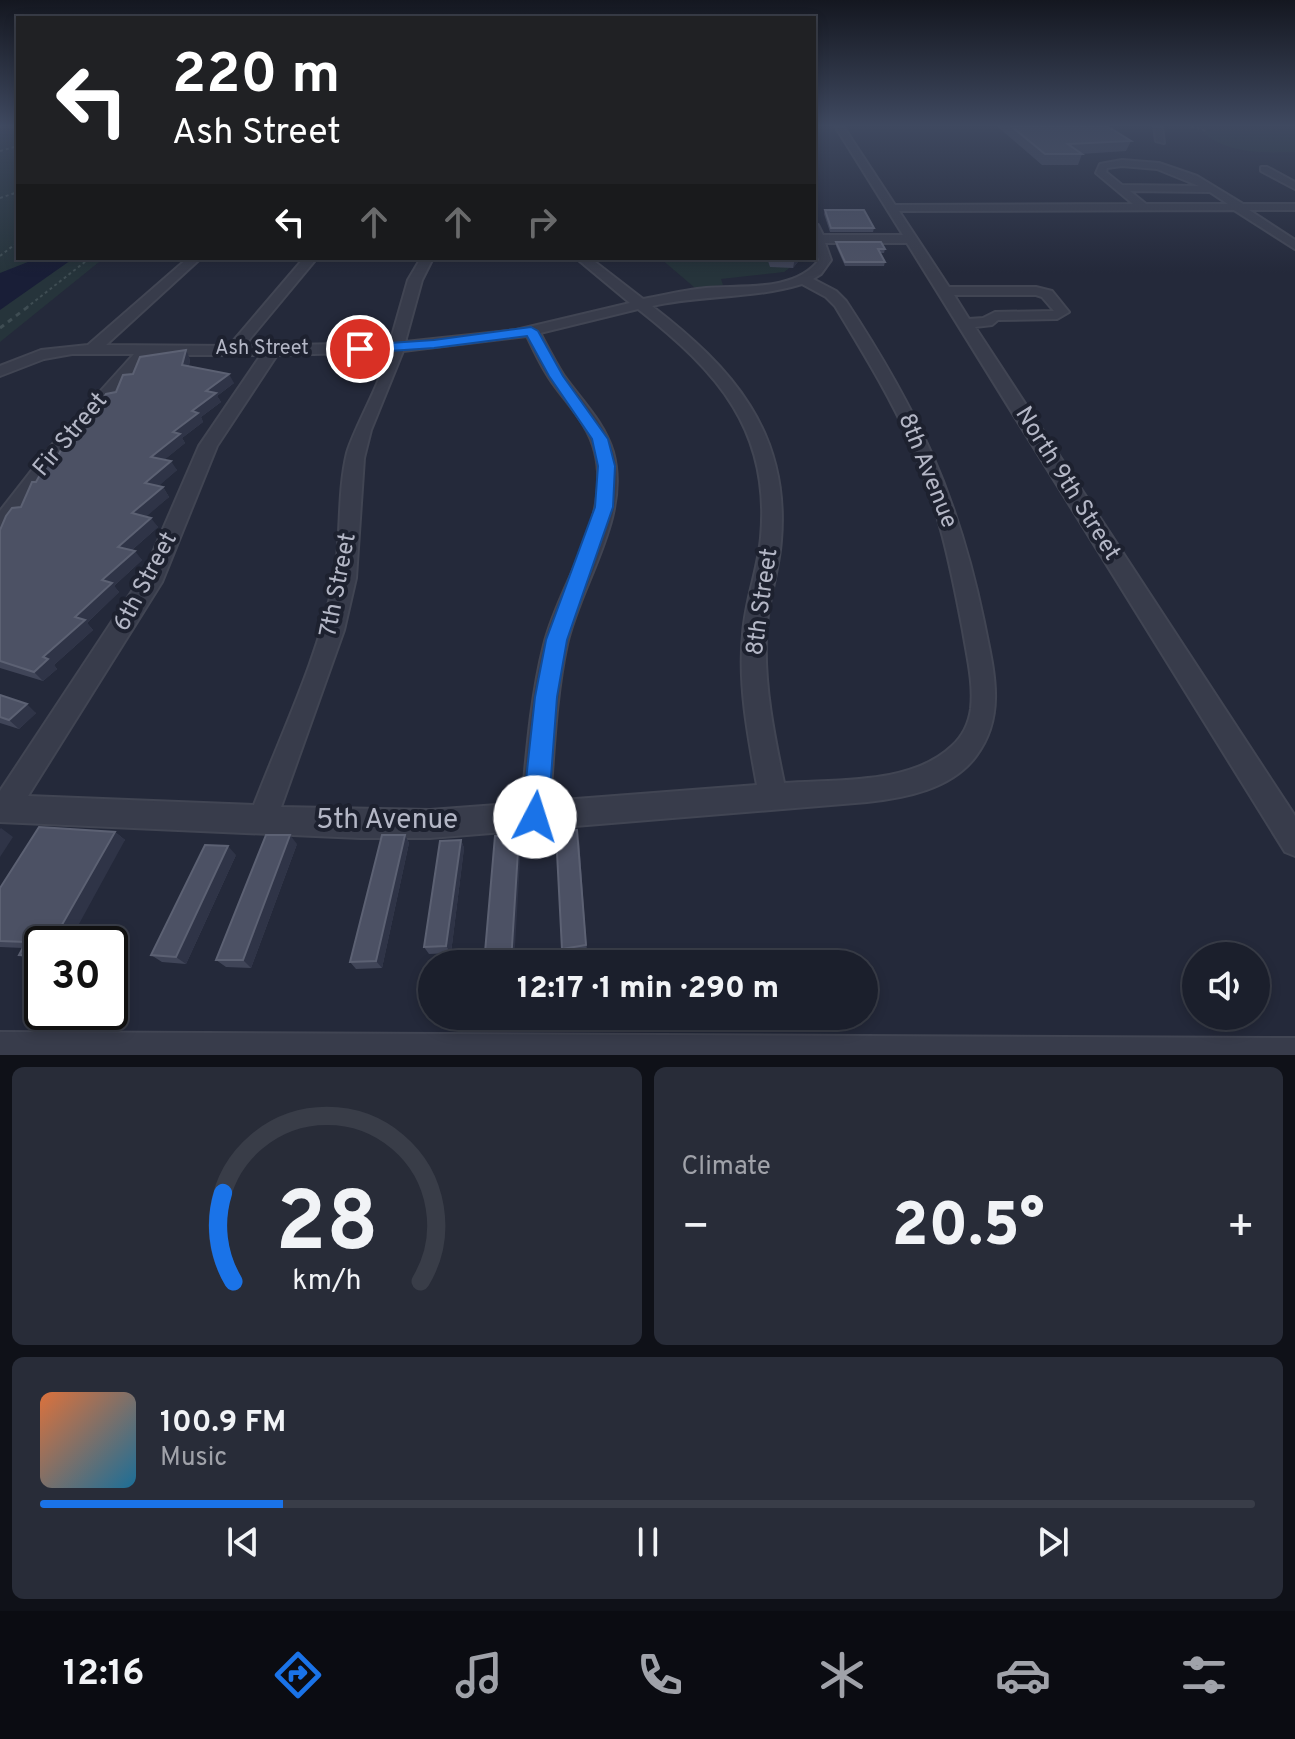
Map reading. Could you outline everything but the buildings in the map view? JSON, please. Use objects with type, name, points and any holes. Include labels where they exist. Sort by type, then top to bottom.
[{"type":"street","name":"North 9th Street","points":[[870,175],[1295,842]]},
{"type":"street","points":[[1103,175],[1144,208]]},
{"type":"street","points":[[1189,175],[1295,245]]},
{"type":"street","points":[[1275,175],[1295,186]]},
{"type":"street","points":[[1118,188],[1213,189]]},
{"type":"street","points":[[891,208],[1295,207]]},
{"type":"street","points":[[804,280],[818,272],[825,260],[816,233],[911,239]]},
{"type":"street","points":[[0,371],[41,355],[92,350],[193,260]]},
{"type":"street","points":[[234,349],[309,260]]},
{"type":"street","name":"7th Street","points":[[262,820],[333,630],[345,578],[355,458],[362,430],[396,346],[409,298],[426,260]]},
{"type":"street","name":"8th Street","points":[[584,260],[700,354],[728,383],[750,415],[768,465],[773,494],[773,532],[754,633],[754,679],[773,798]]},
{"type":"street","name":"Ash Street","points":[[92,350],[396,346],[531,331],[690,294],[779,286],[804,280]]},
{"type":"street","name":"8th Avenue","points":[[773,798],[897,786],[928,778],[961,755],[977,731],[984,702],[965,583],[942,497],[922,448],[841,304],[831,294],[804,280]]},
{"type":"street","points":[[945,291],[1036,291],[1047,294],[1062,312],[1057,315],[995,316],[987,322],[965,323]]},
{"type":"street","points":[[531,331],[556,376],[593,426],[604,454],[607,486],[599,525],[556,640],[546,697],[535,817]]},
{"type":"street","name":"Fir Street","points":[[0,525],[56,451],[147,349]]},
{"type":"street","name":"6th Street","points":[[2,808],[154,576],[208,446],[273,349]]},
{"type":"street","name":"5th Avenue","points":[[2,808],[430,824],[773,798]]},
{"type":"street","points":[[0,1049],[290,1053],[1295,1055]]},
{"type":"path","points":[[0,256],[16,244]]},
{"type":"path","points":[[0,328],[87,260]]},
{"type":"shaded area","points":[[0,175],[16,175],[16,260],[102,260],[0,342]]},
{"type":"shaded area","points":[[662,260],[801,260],[784,272],[721,279],[723,285],[695,288]]},
{"type":"water","points":[[33,260],[71,260],[0,310],[0,273]]},
{"type":"route","points":[[360,349],[492,338],[531,331],[556,376],[600,439],[606,466],[604,507],[556,640],[546,697],[535,817]]}]
